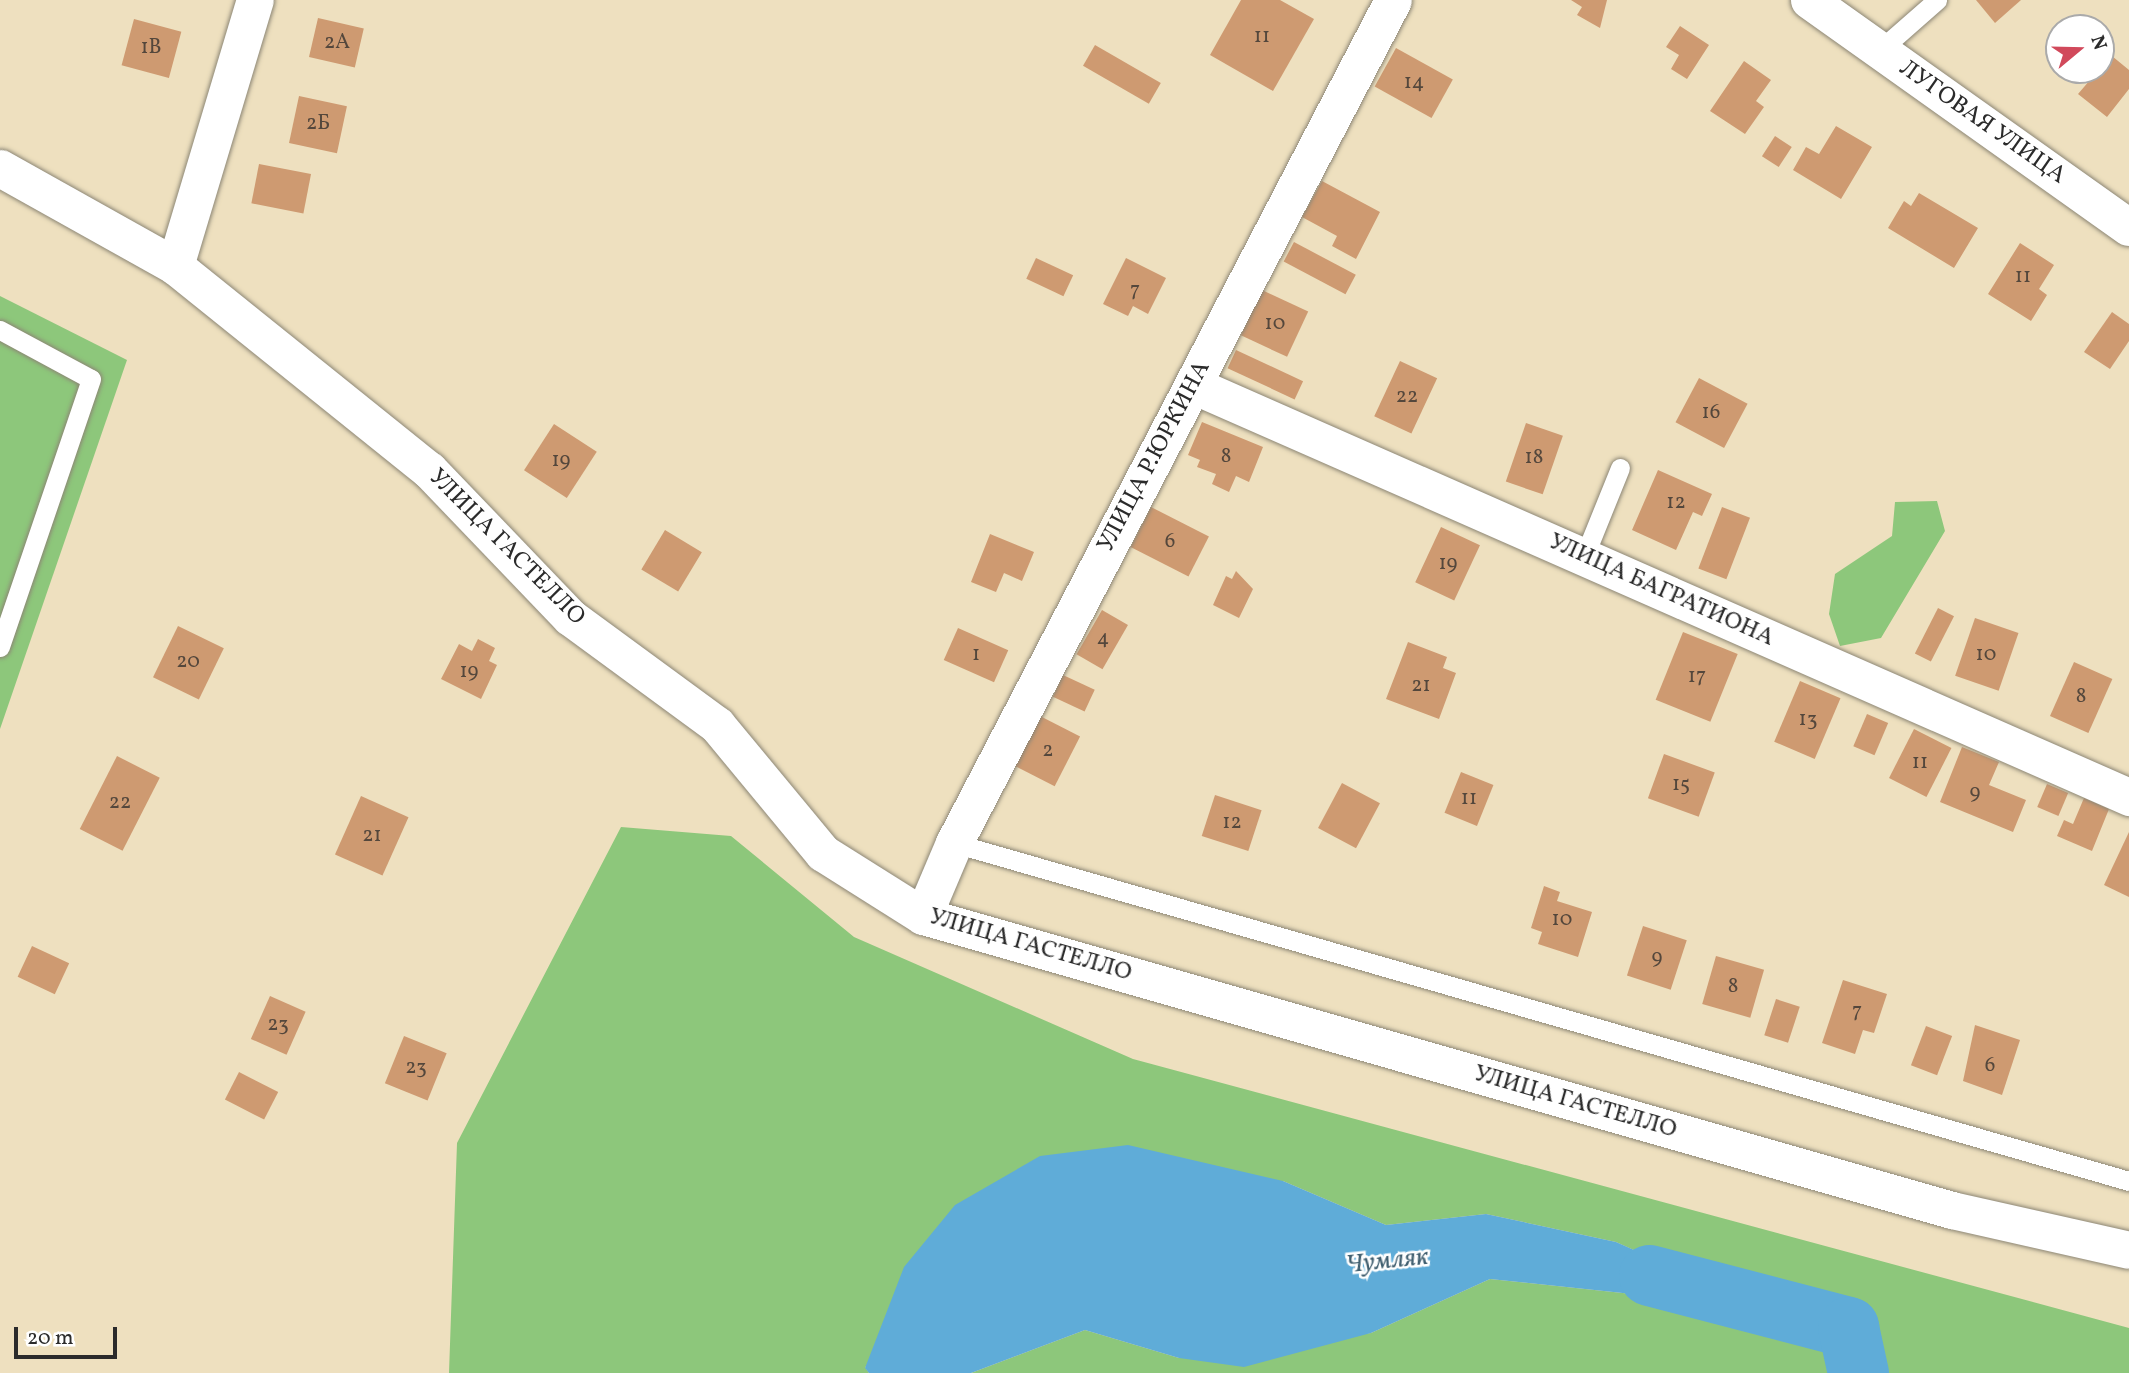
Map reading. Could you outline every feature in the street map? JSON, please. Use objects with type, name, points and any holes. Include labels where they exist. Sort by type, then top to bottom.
[{"type":"street","points":[[175,266],[255,0]]},
{"type":"street","name":"УЛИЦА Р.ЮРКИНА","points":[[923,916],[954,843],[1393,0]]},
{"type":"street","name":"ЛУГОВАЯ УЛИЦА","points":[[1824,6],[1880,51],[2129,227]]},
{"type":"street","name":"УЛИЦА ГАСТЕЛЛО","points":[[0,168],[175,266],[429,470],[570,617],[718,725],[823,853],[923,916],[1952,1210],[2129,1250]]},
{"type":"street","name":"УЛИЦА БАГРАТИОНА","points":[[1193,385],[2129,797]]},
{"type":"lane","points":[[1880,51],[1937,0]]},
{"type":"lane","points":[[0,330],[91,379],[0,647]]},
{"type":"lane","points":[[1584,557],[1620,468]]},
{"type":"lane","points":[[954,843],[2129,1181]]},
{"type":"green space","points":[[0,296],[127,360],[0,729]]},
{"type":"green space","points":[[1937,501],[1945,531],[1881,638],[1840,646],[1829,614],[1835,574],[1892,536],[1895,502]]},
{"type":"green space","points":[[621,827],[731,836],[854,937],[1133,1059],[2129,1328],[2129,1373],[971,1373],[1085,1330],[1179,1358],[1371,1333],[1490,1279],[1632,1294],[1729,1293],[1616,1242],[1486,1214],[1386,1225],[1283,1181],[865,1367],[869,1373],[449,1373],[457,1143]]},
{"type":"water","points":[[1128,1145],[1283,1181],[1386,1225],[1486,1214],[1616,1242],[1731,1293],[1632,1294],[1490,1279],[1371,1333],[1244,1367],[1179,1358],[1085,1330],[971,1373],[869,1373],[865,1368],[904,1267],[955,1205],[1040,1156]]},
{"type":"building","points":[[1241,0],[1280,0],[1314,19],[1273,91],[1210,55]]},
{"type":"building","points":[[1571,0],[1607,0],[1600,28],[1577,15],[1582,7]]},
{"type":"building","points":[[1976,0],[2021,0],[1995,23]]},
{"type":"building","points":[[318,18],[364,29],[355,68],[309,57]]},
{"type":"building","points":[[134,19],[181,32],[169,78],[122,65]]},
{"type":"building","points":[[1680,26],[1709,45],[1687,79],[1671,69],[1679,55],[1666,47]]},
{"type":"building","points":[[1095,45],[1161,83],[1149,104],[1083,66]]},
{"type":"building","points":[[1396,48],[1453,80],[1432,118],[1375,86]]},
{"type":"building","points":[[2115,58],[2129,70],[2129,89],[2107,117],[2078,94],[2087,84],[2115,84]]},
{"type":"building","points":[[1744,61],[1771,80],[1756,101],[1764,107],[1745,134],[1710,111]]},
{"type":"building","points":[[299,96],[347,106],[337,153],[289,143]]},
{"type":"building","points":[[1836,126],[1872,147],[1841,199],[1793,170],[1806,147],[1819,154]]},
{"type":"building","points":[[1775,136],[1792,147],[1779,167],[1762,156]]},
{"type":"building","points":[[259,164],[311,174],[303,213],[251,203]]},
{"type":"building","points":[[1322,181],[1380,212],[1356,259],[1332,246],[1337,236],[1302,217]]},
{"type":"building","points":[[1919,193],[1978,228],[1954,268],[1888,228],[1904,201],[1911,206]]},
{"type":"building","points":[[1294,242],[1356,275],[1345,294],[1284,261]]},
{"type":"building","points":[[2020,243],[2054,265],[2039,289],[2047,295],[2031,321],[1988,294]]},
{"type":"building","points":[[1036,258],[1073,275],[1063,296],[1026,279]]},
{"type":"building","points":[[1126,258],[1166,278],[1148,314],[1133,306],[1128,316],[1103,304]]},
{"type":"building","points":[[1262,290],[1308,312],[1287,357],[1241,335]]},
{"type":"building","points":[[2112,312],[2129,324],[2129,341],[2110,369],[2084,352]]},
{"type":"building","points":[[1236,350],[1303,381],[1295,399],[1228,368]]},
{"type":"building","points":[[1400,361],[1437,378],[1411,434],[1374,416]]},
{"type":"building","points":[[1699,378],[1748,404],[1724,448],[1676,422]]},
{"type":"building","points":[[1202,422],[1263,447],[1249,482],[1236,476],[1229,492],[1212,484],[1216,474],[1197,467],[1200,460],[1188,455]]},
{"type":"building","points":[[1526,423],[1563,436],[1543,494],[1506,482]]},
{"type":"building","points":[[554,424],[597,452],[567,498],[524,470]]},
{"type":"building","points":[[1658,470],[1712,494],[1702,516],[1693,512],[1676,550],[1632,530]]},
{"type":"building","points":[[1151,507],[1209,537],[1188,577],[1131,547]]},
{"type":"building","points":[[1722,507],[1750,518],[1726,579],[1698,569]]},
{"type":"building","points":[[1441,527],[1480,545],[1454,600],[1415,582]]},
{"type":"building","points":[[665,530],[702,552],[678,592],[641,569]]},
{"type":"building","points":[[990,534],[1034,552],[1022,581],[1004,573],[996,592],[971,582]]},
{"type":"building","points":[[1236,571],[1253,589],[1239,618],[1213,605],[1226,576],[1232,579]]},
{"type":"building","points":[[1938,608],[1954,616],[1931,662],[1915,653]]},
{"type":"building","points":[[1102,610],[1128,625],[1102,669],[1076,654]]},
{"type":"building","points":[[1975,618],[2018,633],[1999,691],[1955,676]]},
{"type":"building","points":[[178,626],[224,648],[199,700],[153,677]]},
{"type":"building","points":[[958,628],[1008,650],[994,682],[944,660]]},
{"type":"building","points":[[1683,632],[1738,654],[1710,722],[1656,700]]},
{"type":"building","points":[[478,639],[495,648],[489,661],[497,665],[481,699],[441,679],[459,644],[472,651]]},
{"type":"building","points":[[1408,642],[1447,657],[1443,668],[1456,673],[1439,719],[1386,699]]},
{"type":"building","points":[[2074,662],[2112,679],[2088,733],[2050,716]]},
{"type":"building","points":[[1063,675],[1095,690],[1085,712],[1053,697]]},
{"type":"building","points":[[1800,681],[1841,698],[1815,759],[1774,742]]},
{"type":"building","points":[[1867,714],[1888,723],[1874,755],[1853,746]]},
{"type":"building","points":[[1040,716],[1080,736],[1055,786],[1015,766]]},
{"type":"building","points":[[1914,729],[1951,748],[1926,797],[1889,778]]},
{"type":"building","points":[[1962,747],[1999,762],[1989,785],[2026,800],[2013,832],[1940,802]]},
{"type":"building","points":[[1664,754],[1715,772],[1699,817],[1648,798]]},
{"type":"building","points":[[117,756],[160,778],[123,851],[80,829]]},
{"type":"building","points":[[1461,772],[1493,785],[1477,826],[1445,813]]},
{"type":"building","points":[[1342,783],[1380,803],[1356,848],[1318,828]]},
{"type":"building","points":[[2047,784],[2068,793],[2058,816],[2037,807]]},
{"type":"building","points":[[1215,795],[1262,810],[1248,851],[1202,836]]},
{"type":"building","points":[[361,796],[409,817],[382,876],[335,854]]},
{"type":"building","points":[[2084,798],[2109,809],[2092,851],[2057,836],[2064,820],[2073,824]]},
{"type":"building","points":[[2129,832],[2129,897],[2104,885]]},
{"type":"building","points":[[1544,886],[1560,892],[1557,901],[1592,912],[1578,957],[1538,944],[1542,932],[1531,928]]},
{"type":"building","points":[[1643,926],[1687,940],[1671,990],[1627,975]]},
{"type":"building","points":[[32,946],[69,963],[55,994],[18,977]]},
{"type":"building","points":[[1716,956],[1764,970],[1750,1018],[1702,1004]]},
{"type":"building","points":[[1843,980],[1887,994],[1874,1033],[1863,1030],[1855,1054],[1822,1043]]},
{"type":"building","points":[[270,996],[306,1012],[287,1055],[251,1039]]},
{"type":"building","points":[[1776,999],[1800,1007],[1788,1043],[1764,1035]]},
{"type":"building","points":[[1975,1025],[2020,1040],[2002,1095],[1963,1081]]},
{"type":"building","points":[[1926,1026],[1952,1036],[1937,1075],[1911,1065]]},
{"type":"building","points":[[404,1036],[447,1053],[428,1101],[385,1083]]},
{"type":"building","points":[[239,1072],[278,1092],[264,1120],[225,1100]]},
{"type":"waterway","name":"Чумляк","points":[[1649,1275],[1848,1327],[1858,1373]]}]
